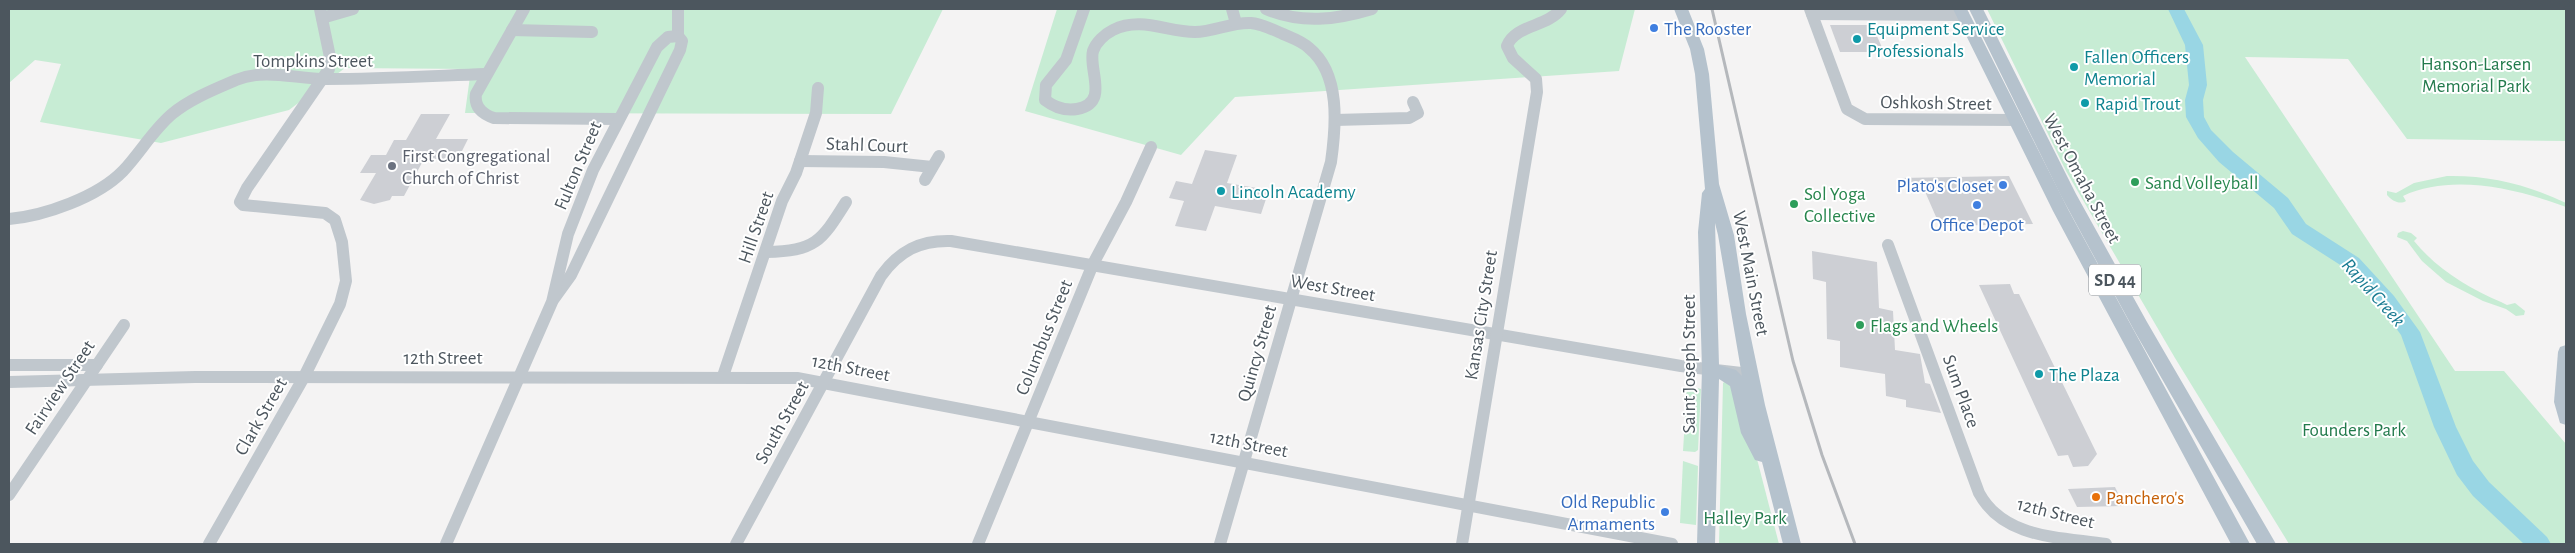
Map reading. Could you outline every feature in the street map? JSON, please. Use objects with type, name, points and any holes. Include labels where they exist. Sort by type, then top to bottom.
[{"type":"main road","name":"West Main Street","points":[[1681,9],[1697,48],[1702,74],[1711,184],[1726,235],[1738,314],[1750,374],[1771,467],[1792,544]]},
{"type":"main road","name":"West Omaha Street","points":[[1966,11],[2016,120],[2061,211],[2241,544]]},
{"type":"main road","name":"West Omaha Street","points":[[1966,11],[2141,326],[2267,544]]},
{"type":"main road","name":"Saint Joseph Street","points":[[1706,544],[1711,369],[1706,232],[1711,184]]},
{"type":"main road","points":[[2566,352],[2563,402],[2566,418]]},
{"type":"main road","points":[[1711,369],[1730,375],[1738,383],[1750,433],[1760,454],[1771,467]]},
{"type":"street","points":[[323,79],[331,63],[321,13],[353,9]]},
{"type":"street","points":[[524,9],[485,74],[474,100],[479,109],[494,118],[617,119]]},
{"type":"street","name":"Fulton Street","points":[[552,302],[572,275],[680,50],[682,41],[678,36],[678,9]]},
{"type":"street","name":"Quincy Street","points":[[1084,9],[1066,60],[1046,85],[1046,100],[1059,109],[1081,108],[1093,98],[1096,85],[1092,57],[1094,50],[1098,42],[1114,29],[1124,25],[1148,24],[1194,32],[1236,23],[1264,25],[1311,49],[1328,78],[1335,120],[1331,162],[1220,544]]},
{"type":"street","points":[[1232,9],[1236,23]]},
{"type":"street","points":[[1266,9],[1281,16],[1298,19],[1372,9]]},
{"type":"street","name":"Kansas City Street","points":[[1462,544],[1537,92],[1536,79],[1512,58],[1507,48],[1508,42],[1516,33],[1555,18],[1561,9]]},
{"type":"street","points":[[1811,12],[1966,11]]},
{"type":"street","name":"Oshkosh Street","points":[[1811,12],[1847,109],[1856,116],[1865,119],[2016,120]]},
{"type":"street","points":[[512,30],[592,32]]},
{"type":"street","name":"Fulton Street","points":[[446,544],[552,302],[557,276],[582,190],[617,119],[657,47],[668,37],[678,36]]},
{"type":"street","name":"Tompkins Street","points":[[9,219],[57,209],[96,190],[120,172],[172,114],[227,83],[267,74],[288,74],[323,79],[485,74]]},
{"type":"street","name":"Clark Street","points":[[209,544],[304,377],[340,304],[346,286],[342,242],[335,220],[325,213],[243,205],[240,202],[247,188],[323,79]]},
{"type":"street","name":"Hill Street","points":[[723,376],[782,201],[800,161],[816,113],[818,88]]},
{"type":"street","points":[[1335,120],[1409,118],[1418,113],[1412,102]]},
{"type":"street","name":"Columbus Street","points":[[978,544],[1093,264],[1126,202],[1151,147]]},
{"type":"street","points":[[925,180],[939,156]]},
{"type":"street","name":"Stahl Court","points":[[800,161],[884,162],[932,167]]},
{"type":"street","points":[[766,252],[795,252],[808,247],[824,236],[846,202]]},
{"type":"street","name":"West Street","points":[[911,247],[931,240],[951,240],[1496,333],[1750,374]]},
{"type":"street","name":"Sum Place","points":[[1888,245],[1979,493]]},
{"type":"street","name":"South Street","points":[[736,544],[881,276],[895,258],[911,247]]},
{"type":"street","name":"Fairview Street","points":[[9,495],[124,325]]},
{"type":"street","points":[[9,365],[98,365]]},
{"type":"street","name":"12th Street","points":[[9,382],[88,379],[304,377],[785,377],[825,382],[1672,544]]},
{"type":"street","name":"12th Street","points":[[1979,493],[1986,506],[1997,517],[2035,538],[2106,544]]},
{"type":"green space","points":[[9,9],[943,9],[891,114],[465,113],[471,69],[345,68],[289,110],[161,143],[40,122],[61,64],[35,60],[9,83]]},
{"type":"green space","points":[[1057,9],[1635,9],[1619,71],[1235,97],[1181,155],[1025,111]]},
{"type":"green space","name":"Founders Park","points":[[1987,9],[2566,9],[2566,141],[2407,139],[2348,59],[2245,57],[2455,371],[2504,371],[2566,444],[2566,544],[2289,544],[2175,358],[2066,171]]},
{"type":"green space","points":[[2447,176],[2478,177],[2508,182],[2538,191],[2566,203],[2566,207],[2527,194],[2485,186],[2442,185],[2422,189],[2403,196],[2406,201],[2401,203],[2394,201],[2387,195],[2387,191],[2396,193],[2414,183]]},
{"type":"green space","points":[[2403,231],[2411,233],[2417,238],[2414,241],[2423,251],[2454,277],[2507,305],[2515,303],[2525,311],[2524,315],[2516,316],[2506,309],[2483,301],[2446,282],[2422,261],[2407,241],[2397,237],[2398,233]]},
{"type":"green space","name":"Halley Park","points":[[1728,379],[1757,459],[1779,544],[1719,544],[1723,383]]},
{"type":"green space","points":[[1687,385],[1701,389],[1698,450],[1695,452],[1683,451]]},
{"type":"green space","points":[[1683,461],[1698,466],[1696,525],[1680,523]]},
{"type":"building","name":"Equipment Service Professionals","points":[[1830,25],[1872,25],[1884,52],[1840,52]]},
{"type":"building","name":"First Congregational Church of Christ","points":[[421,114],[450,114],[436,139],[468,139],[458,159],[424,159],[404,196],[392,196],[390,200],[374,204],[360,200],[376,173],[360,173],[371,155],[386,155],[394,140],[406,140]]},
{"type":"building","name":"Lincoln Academy","points":[[1205,150],[1237,155],[1227,183],[1269,190],[1261,214],[1215,206],[1206,231],[1175,226],[1184,201],[1169,198],[1176,181],[1192,184]]},
{"type":"building","name":"Office Depot","points":[[2009,176],[2033,224],[1940,226],[1923,187],[1904,187],[1900,178]]},
{"type":"building","name":"Flags and Wheels","points":[[1812,251],[1877,262],[1879,308],[1893,311],[1895,350],[1920,354],[1925,383],[1930,384],[1941,413],[1906,407],[1906,400],[1886,396],[1885,374],[1840,367],[1840,341],[1827,339],[1826,282],[1813,279]]},
{"type":"building","name":"The Plaza","points":[[2010,284],[2014,294],[2019,294],[2097,454],[2088,466],[2073,467],[2068,455],[2058,456],[1979,285]]},
{"type":"building","name":"Panchero's","points":[[2115,487],[2124,506],[2077,507],[2068,489]]},
{"type":"waterway","name":"Rapid Creek","points":[[2176,9],[2194,45],[2198,85],[2194,100],[2195,117],[2204,134],[2226,157],[2281,203],[2299,229],[2352,263],[2387,301],[2410,332],[2445,427],[2465,468],[2481,489],[2539,544]]},
{"type":"railway","points":[[1712,9],[1793,361],[1822,455],[1855,544]]},
{"type":"place","name":"The Rooster","points":[[1654,28]]},
{"type":"place","name":"Equipment Service Professionals","points":[[1857,39]]},
{"type":"place","name":"Fallen Officers Memorial","points":[[2074,67]]},
{"type":"place","name":"Rapid Trout","points":[[2085,103]]},
{"type":"place","name":"First Congregational Church of Christ","points":[[392,166]]},
{"type":"place","name":"Sand Volleyball","points":[[2135,182]]},
{"type":"place","name":"Plato's Closet","points":[[2003,185]]},
{"type":"place","name":"Lincoln Academy","points":[[1221,191]]},
{"type":"place","name":"Sol Yoga Collective","points":[[1794,204]]},
{"type":"place","name":"Office Depot","points":[[1977,205]]},
{"type":"place","name":"Flags and Wheels","points":[[1860,325]]},
{"type":"place","name":"The Plaza","points":[[2039,374]]},
{"type":"place","name":"Panchero's","points":[[2096,497]]},
{"type":"place","name":"Old Republic Armaments","points":[[1665,512]]},
{"type":"park label","name":"Hanson-Larsen Memorial Park","points":[[2476,74]]}]
